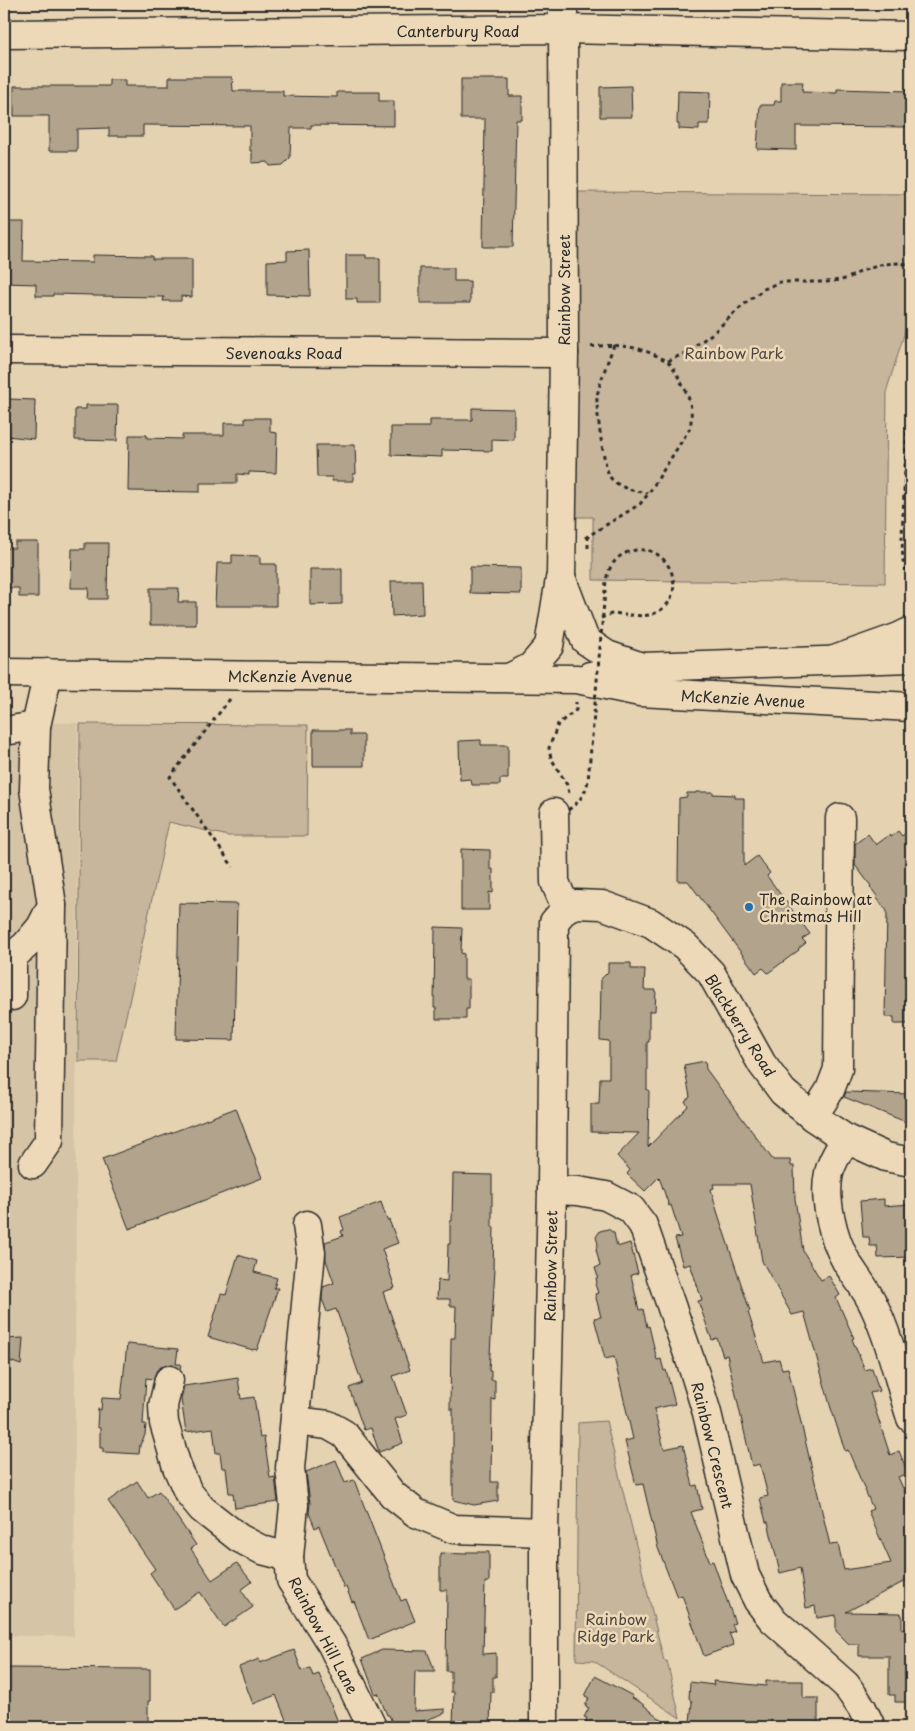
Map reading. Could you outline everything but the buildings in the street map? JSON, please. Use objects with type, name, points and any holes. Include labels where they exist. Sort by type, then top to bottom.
[{"type":"main road","name":"Canterbury Road","points":[[4,34],[563,16],[911,36]]},
{"type":"main road","name":"Rainbow Street","points":[[561,564],[564,350],[563,16]]},
{"type":"main road","name":"Sevenoaks Road","points":[[4,350],[564,350]]},
{"type":"main road","points":[[561,564],[585,640],[606,655],[642,667]]},
{"type":"main road","points":[[511,677],[531,667],[548,646],[561,564]]},
{"type":"main road","points":[[834,660],[899,638],[911,632]]},
{"type":"main road","name":"McKenzie Avenue","points":[[576,679],[642,667],[911,658]]},
{"type":"main road","name":"McKenzie Avenue","points":[[4,673],[576,679],[640,692],[911,707]]},
{"type":"main road","points":[[33,1164],[49,1141],[52,905],[34,789],[36,726],[48,673]]},
{"type":"main road","points":[[4,730],[36,726]]},
{"type":"main road","points":[[564,806],[555,882],[566,908]]},
{"type":"main road","points":[[813,1117],[830,1090],[838,1069],[840,818]]},
{"type":"main road","name":"Blackberry Road","points":[[566,908],[576,904],[602,904],[651,923],[684,946],[710,973],[768,1071],[783,1092],[813,1117],[846,1139],[886,1156],[911,1162]]},
{"type":"main road","points":[[4,996],[12,996],[12,957],[26,945],[41,927],[52,905]]},
{"type":"main road","name":"Rainbow Street","points":[[544,1727],[544,1532],[552,1190],[554,922],[566,908]]},
{"type":"main road","points":[[846,1139],[835,1156],[829,1174],[828,1199],[831,1224],[846,1260],[877,1312],[886,1334],[911,1418]]},
{"type":"main road","name":"Rainbow Crescent","points":[[552,1190],[578,1191],[606,1196],[631,1209],[643,1225],[707,1413],[745,1575],[758,1601],[772,1618],[846,1685],[862,1708],[870,1727]]},
{"type":"main road","name":"Rainbow Hill Lane","points":[[307,1225],[311,1253],[290,1468],[294,1505],[288,1557],[292,1580],[332,1645],[372,1727]]},
{"type":"main road","points":[[168,1380],[163,1406],[164,1423],[177,1467],[188,1492],[202,1509],[239,1538],[262,1550],[288,1557]]},
{"type":"main road","points":[[295,1421],[328,1425],[344,1434],[393,1495],[416,1513],[454,1528],[544,1532]]},
{"type":"path","points":[[668,361],[685,353],[713,333],[764,288],[780,282],[827,282],[846,279],[862,271],[884,264],[900,263],[911,265]]},
{"type":"path","points":[[911,336],[902,538],[903,561],[911,585]]},
{"type":"path","points":[[614,345],[598,397],[606,466],[611,477],[620,486],[649,494]]},
{"type":"path","points":[[561,564],[640,504],[649,494],[690,428],[692,418],[691,404],[686,390],[668,361],[627,346],[614,345],[564,350]]},
{"type":"path","points":[[576,679],[576,710],[558,724],[549,748],[551,758],[567,785],[564,806],[577,804],[585,793],[588,781],[606,580],[609,568],[616,559],[634,550],[647,550],[658,554],[671,568],[674,578],[674,590],[670,600],[662,609],[652,614],[626,615]]},
{"type":"path","points":[[233,867],[170,777],[249,675]]},
{"type":"shaded area","points":[[4,722],[78,723],[74,1636],[4,1636]]},
{"type":"green space","name":"Rainbow Park","points":[[577,192],[908,194],[907,325],[887,389],[885,583],[593,580],[593,517],[575,517]]},
{"type":"green space","points":[[80,724],[308,725],[307,836],[228,836],[169,822],[116,1061],[78,1061]]},
{"type":"green space","name":"Rainbow Ridge Park","points":[[606,1421],[664,1661],[667,1661],[680,1718],[594,1661],[576,1660],[578,1423]]},
{"type":"place","name":"The Rainbow at Christmas Hill","points":[[749,907]]}]
